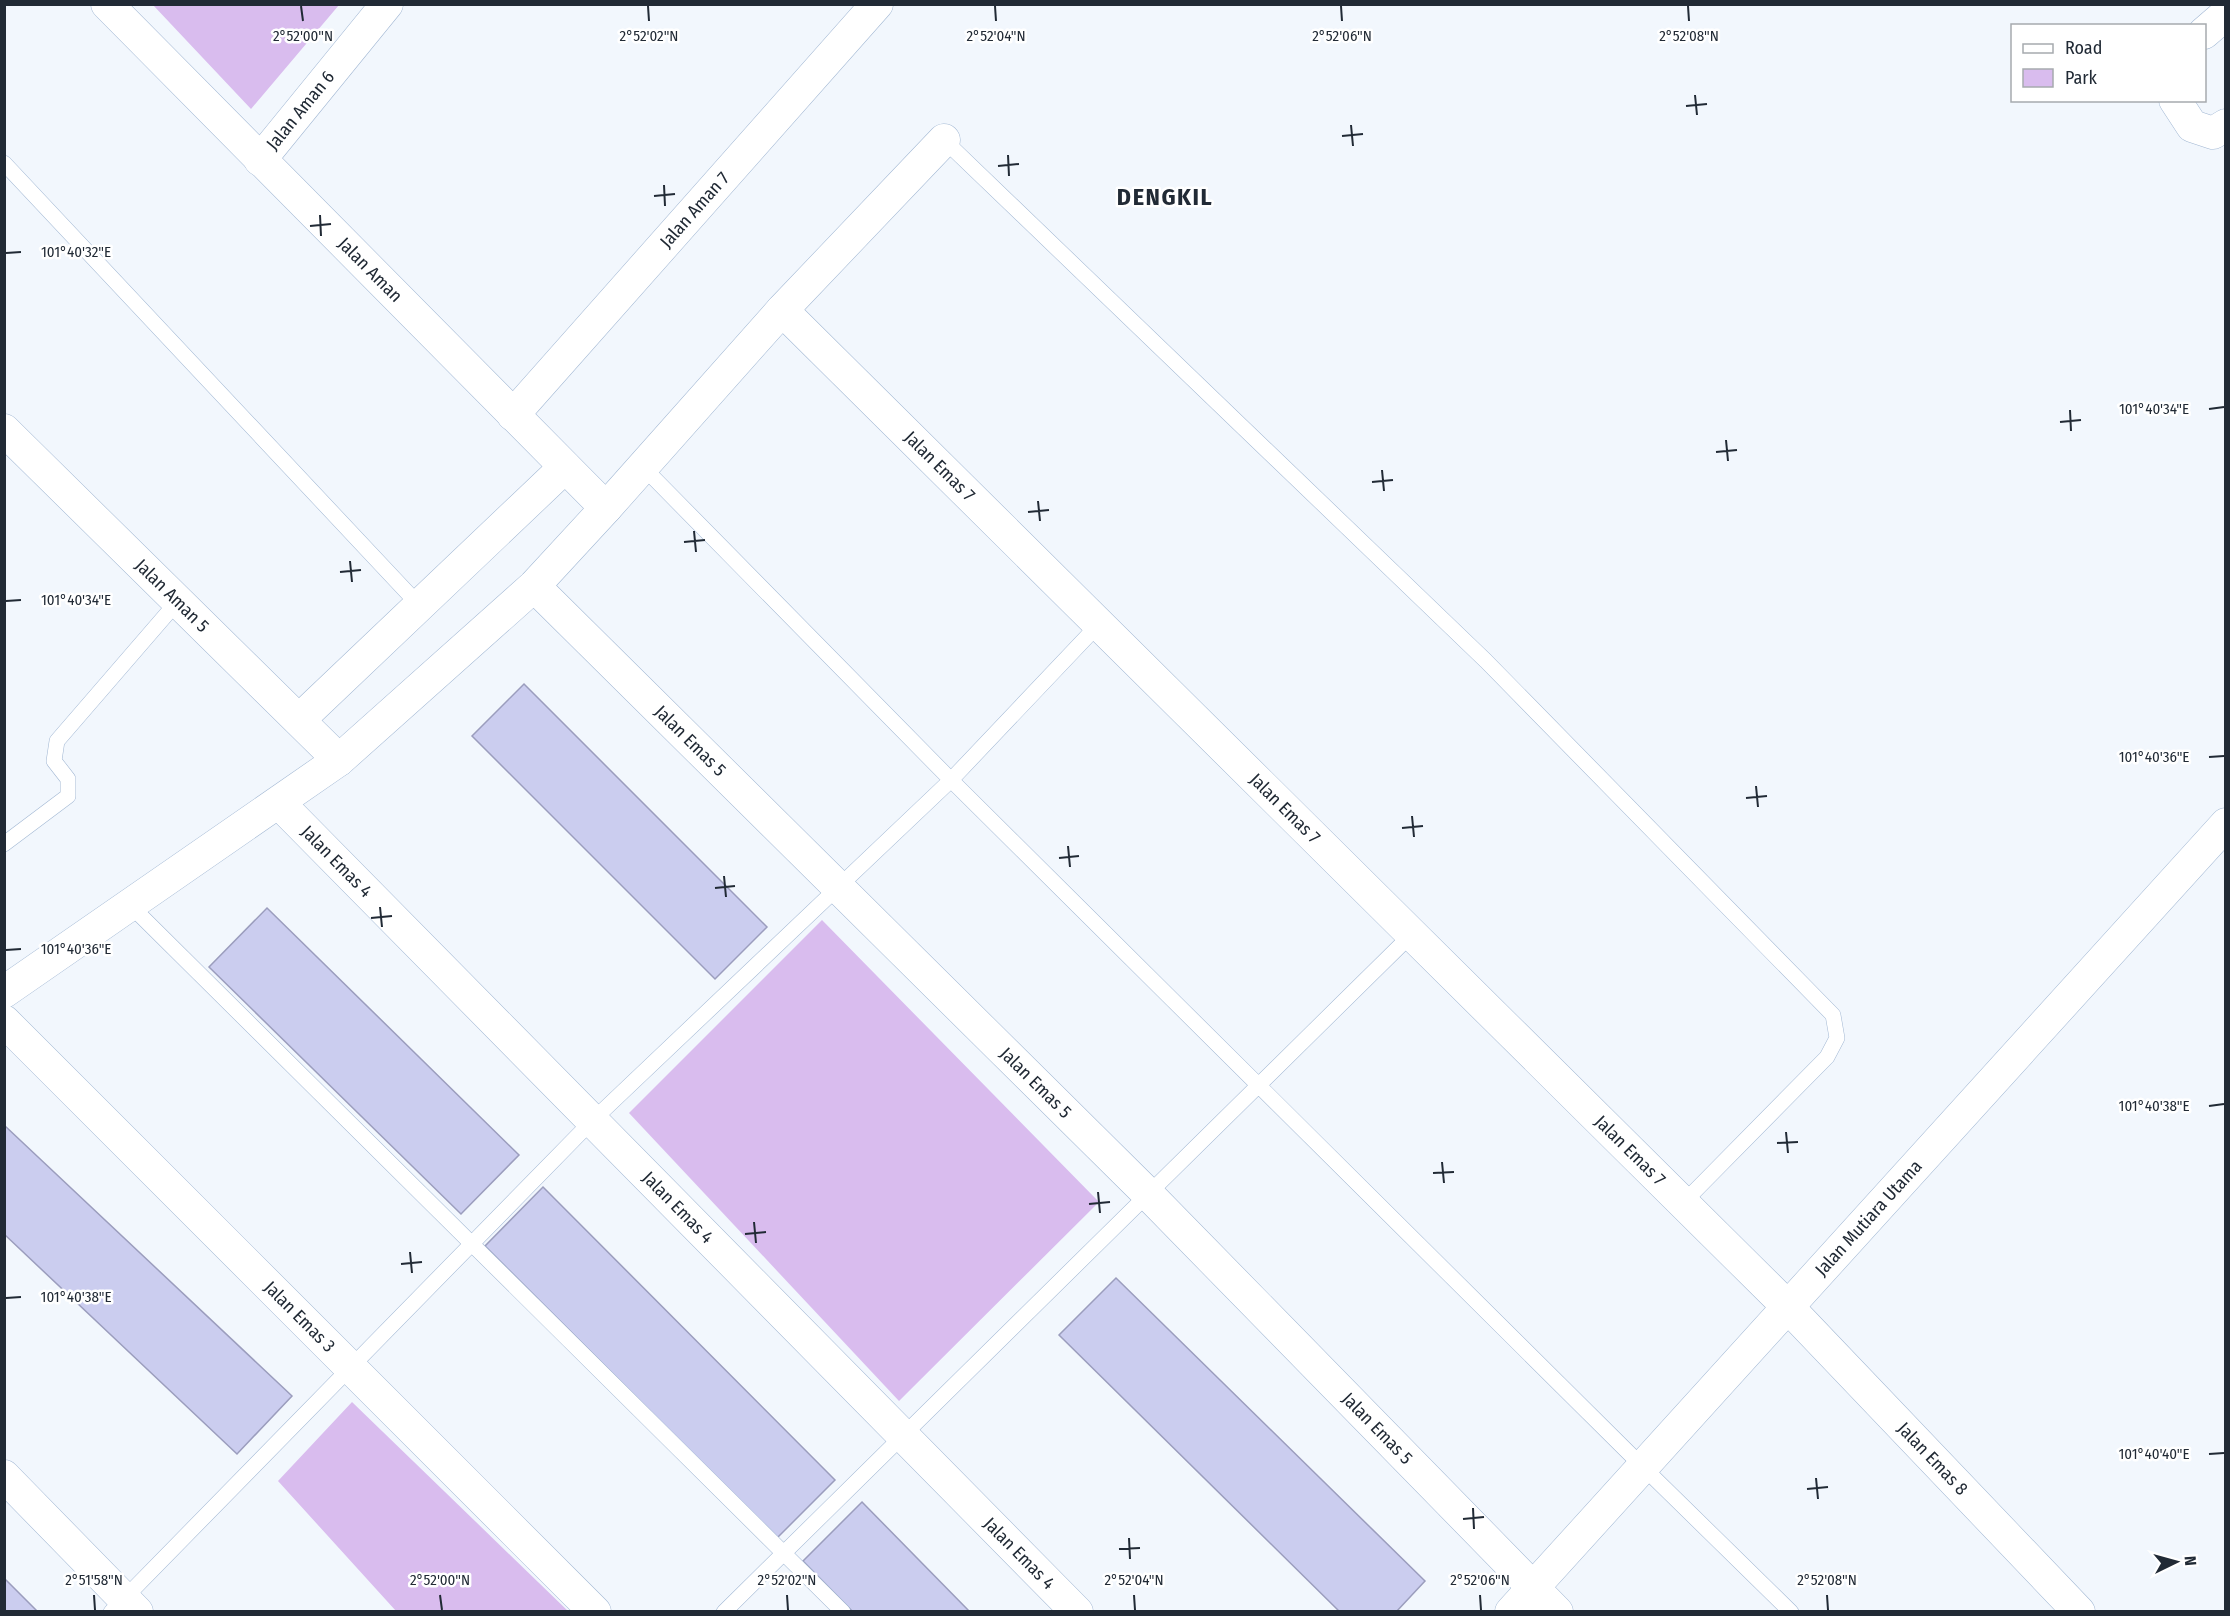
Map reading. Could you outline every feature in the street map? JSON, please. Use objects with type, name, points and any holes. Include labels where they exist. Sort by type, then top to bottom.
[{"type":"street","name":"Jalan Aman","points":[[107,4],[606,508]]},
{"type":"street","name":"Jalan Aman 6","points":[[260,160],[387,4]]},
{"type":"street","name":"Jalan Aman 7","points":[[513,415],[868,8]]},
{"type":"street","points":[[2206,32],[2226,14]]},
{"type":"street","points":[[2176,102],[2192,126],[2213,133],[2226,125]]},
{"type":"street","points":[[4,992],[339,760],[534,586],[782,310],[944,140]]},
{"type":"street","name":"Jalan Emas 7","points":[[782,310],[1787,1306]]},
{"type":"street","name":"Jalan Aman 5","points":[[4,430],[339,760]]},
{"type":"street","points":[[298,720],[565,467]]},
{"type":"street","name":"Jalan Emas 5","points":[[534,586],[1147,1193],[1557,1611]]},
{"type":"street","name":"Jalan Emas 4","points":[[279,803],[1077,1611]]},
{"type":"street","name":"Jalan Mutiara Utama","points":[[1511,1611],[2226,824]]},
{"type":"street","name":"Jalan Emas 3","points":[[4,1021],[595,1611]]},
{"type":"street","name":"Jalan Emas 8","points":[[1787,1306],[2079,1611]]},
{"type":"street","points":[[4,1476],[124,1607]]},
{"type":"lane","points":[[944,140],[1486,661],[1833,1015],[1837,1038],[1827,1057],[1683,1203]]},
{"type":"lane","points":[[4,164],[419,605]]},
{"type":"lane","points":[[643,467],[951,780],[1791,1611]]},
{"type":"lane","points":[[4,844],[68,796],[68,779],[54,761],[57,741],[178,601]]},
{"type":"lane","points":[[124,1607],[351,1368],[592,1121],[951,780],[1099,624]]},
{"type":"lane","points":[[130,905],[843,1611]]},
{"type":"lane","points":[[724,1611],[1412,934]]},
{"type":"green space","points":[[153,5],[339,5],[251,109]]},
{"type":"green space","points":[[822,920],[1099,1202],[899,1401],[629,1113]]},
{"type":"green space","points":[[352,1402],[568,1611],[396,1611],[278,1481]]},
{"type":"building","points":[[524,684],[767,927],[715,979],[472,736]]},
{"type":"building","points":[[267,908],[519,1155],[461,1214],[209,967]]},
{"type":"building","points":[[4,1125],[292,1396],[237,1454],[4,1234]]},
{"type":"building","points":[[543,1187],[835,1480],[777,1538],[485,1246]]},
{"type":"building","points":[[1116,1278],[1425,1581],[1396,1612],[1340,1612],[1059,1335]]},
{"type":"building","points":[[862,1502],[970,1612],[853,1612],[803,1561]]},
{"type":"building","points":[[4,1578],[38,1612],[4,1612]]},
{"type":"district","name":"DENGKIL","points":[[1165,197]]}]
